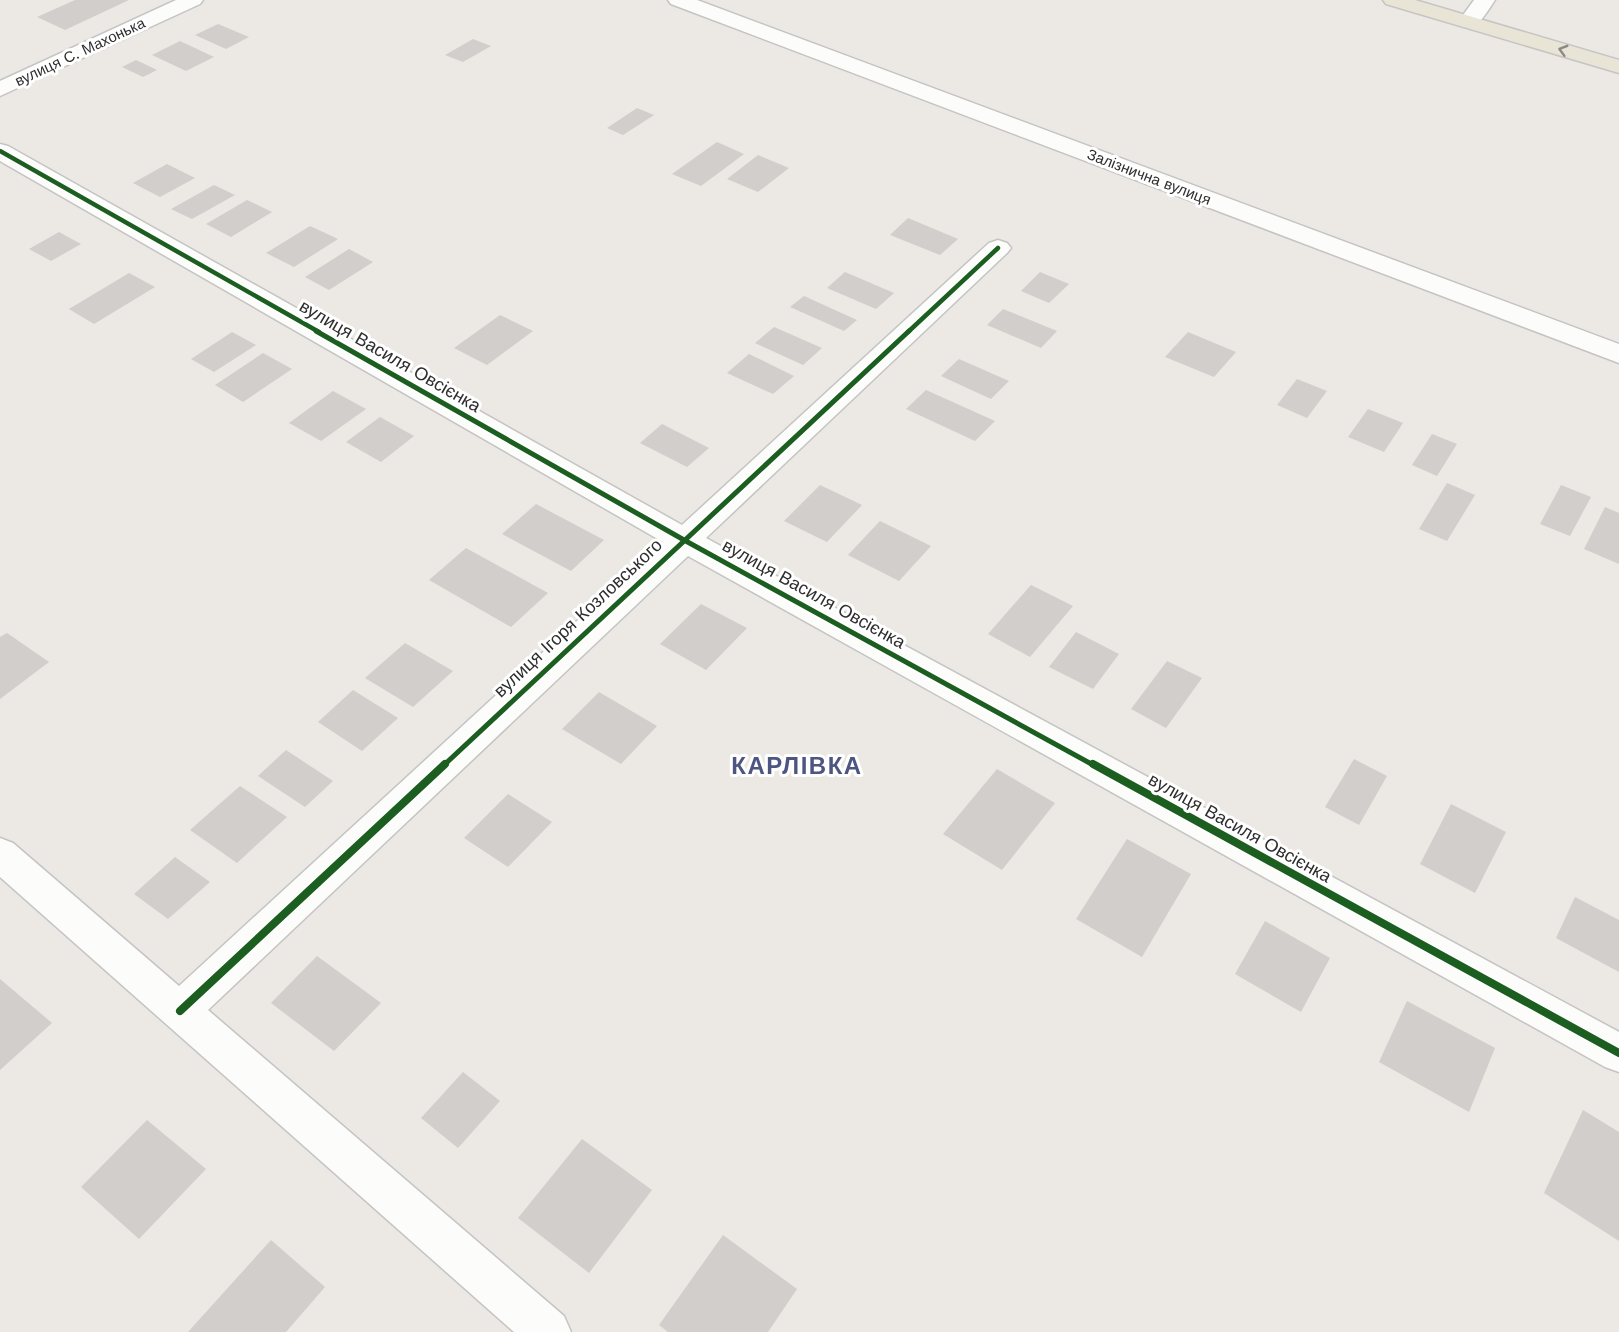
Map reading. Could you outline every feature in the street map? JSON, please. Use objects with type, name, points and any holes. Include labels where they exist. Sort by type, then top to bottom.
[{"type":"main road","points":[[1393,0],[1619,67]]},
{"type":"street","name":"вулиця С. Махонька","points":[[0,89],[193,0]]},
{"type":"street","name":"Залізнична вулиця","points":[[678,0],[1619,354]]},
{"type":"street","points":[[1468,22],[1485,0]]},
{"type":"street","name":"вулиця Василя Овсієнка","points":[[0,151],[684,540],[1619,1053]]},
{"type":"street","name":"вулиця Ігоря Козловського","points":[[180,1011],[998,248]]},
{"type":"street","points":[[0,854],[548,1332]]},
{"type":"building","points":[[75,0],[129,0],[65,30],[37,17]]},
{"type":"building","points":[[218,24],[249,37],[226,49],[195,35]]},
{"type":"building","points":[[473,39],[491,46],[463,62],[445,55]]},
{"type":"building","points":[[180,41],[214,57],[186,71],[152,55]]},
{"type":"building","points":[[136,60],[157,70],[143,77],[122,67]]},
{"type":"building","points":[[637,108],[654,115],[623,135],[607,128]]},
{"type":"building","points":[[717,142],[744,154],[701,186],[672,174]]},
{"type":"building","points":[[758,155],[789,168],[758,192],[727,179]]},
{"type":"building","points":[[167,164],[195,178],[160,197],[133,183]]},
{"type":"building","points":[[214,185],[235,195],[192,219],[171,209]]},
{"type":"building","points":[[247,200],[272,212],[231,237],[206,224]]},
{"type":"building","points":[[908,218],[958,239],[940,255],[890,235]]},
{"type":"building","points":[[310,226],[338,239],[294,267],[266,253]]},
{"type":"building","points":[[59,232],[81,244],[51,261],[29,249]]},
{"type":"building","points":[[349,249],[373,262],[329,290],[305,277]]},
{"type":"building","points":[[845,272],[894,293],[876,309],[827,288]]},
{"type":"building","points":[[1040,272],[1069,284],[1049,303],[1021,291]]},
{"type":"building","points":[[129,273],[155,287],[94,324],[69,309]]},
{"type":"building","points":[[804,296],[857,320],[844,331],[790,307]]},
{"type":"building","points":[[1003,309],[1057,331],[1041,348],[987,325]]},
{"type":"building","points":[[500,315],[533,331],[487,365],[454,348]]},
{"type":"building","points":[[774,327],[822,348],[803,365],[755,343]]},
{"type":"building","points":[[232,332],[256,345],[214,372],[191,359]]},
{"type":"building","points":[[1188,332],[1236,352],[1214,377],[1165,357]]},
{"type":"building","points":[[263,353],[292,369],[243,402],[215,385]]},
{"type":"building","points":[[749,354],[794,376],[773,394],[727,373]]},
{"type":"building","points":[[959,359],[1009,381],[991,399],[941,376]]},
{"type":"building","points":[[1297,379],[1327,391],[1307,418],[1277,405]]},
{"type":"building","points":[[926,390],[995,421],[975,441],[906,409]]},
{"type":"building","points":[[333,391],[366,409],[321,441],[289,423]]},
{"type":"building","points":[[1368,409],[1403,423],[1384,452],[1348,437]]},
{"type":"building","points":[[380,417],[414,436],[381,462],[346,442]]},
{"type":"building","points":[[662,424],[709,448],[687,467],[640,443]]},
{"type":"building","points":[[1432,434],[1457,444],[1437,476],[1412,465]]},
{"type":"building","points":[[1447,483],[1475,495],[1447,541],[1419,529]]},
{"type":"building","points":[[820,485],[862,505],[827,542],[784,521]]},
{"type":"building","points":[[1561,485],[1591,497],[1570,536],[1540,524]]},
{"type":"building","points":[[536,504],[604,540],[571,571],[502,534]]},
{"type":"building","points":[[1605,507],[1619,513],[1619,564],[1584,549]]},
{"type":"building","points":[[880,521],[931,546],[899,581],[848,555]]},
{"type":"building","points":[[466,548],[548,593],[511,627],[429,580]]},
{"type":"building","points":[[1031,585],[1073,606],[1030,657],[988,634]]},
{"type":"building","points":[[701,604],[747,628],[706,670],[660,644]]},
{"type":"building","points":[[1076,632],[1119,654],[1093,689],[1049,667]]},
{"type":"building","points":[[7,633],[49,662],[0,699],[0,637]]},
{"type":"building","points":[[405,643],[453,671],[413,707],[365,678]]},
{"type":"building","points":[[1167,661],[1202,678],[1166,728],[1131,709]]},
{"type":"building","points":[[353,690],[398,718],[362,751],[318,722]]},
{"type":"building","points":[[599,692],[657,726],[621,764],[562,729]]},
{"type":"building","points":[[286,750],[333,781],[305,807],[258,776]]},
{"type":"building","points":[[1354,759],[1387,776],[1359,825],[1325,807]]},
{"type":"building","points":[[997,769],[1055,803],[1002,870],[943,834]]},
{"type":"building","points":[[240,786],[287,817],[237,863],[190,830]]},
{"type":"building","points":[[508,794],[552,822],[508,867],[464,838]]},
{"type":"building","points":[[1451,804],[1506,832],[1475,893],[1420,864]]},
{"type":"building","points":[[1127,839],[1191,874],[1142,957],[1076,919]]},
{"type":"building","points":[[175,857],[210,882],[168,919],[134,894]]},
{"type":"building","points":[[1575,897],[1619,920],[1619,972],[1556,938]]},
{"type":"building","points":[[1265,921],[1330,958],[1301,1012],[1235,974]]},
{"type":"building","points":[[317,956],[381,1003],[334,1051],[271,1003]]},
{"type":"building","points":[[0,979],[52,1023],[0,1070]]},
{"type":"building","points":[[1407,1001],[1495,1048],[1469,1112],[1379,1062]]},
{"type":"building","points":[[463,1072],[500,1101],[458,1148],[421,1118]]},
{"type":"building","points":[[1583,1110],[1619,1132],[1619,1241],[1544,1193]]},
{"type":"building","points":[[147,1120],[206,1169],[139,1239],[81,1187]]},
{"type":"building","points":[[582,1139],[652,1190],[589,1273],[518,1218]]},
{"type":"building","points":[[723,1235],[797,1289],[768,1332],[668,1332],[659,1325]]},
{"type":"building","points":[[271,1240],[325,1287],[286,1332],[188,1332]]},
{"type":"cycle path","points":[[0,151],[684,540],[1619,1053]]},
{"type":"cycle path","points":[[180,1011],[998,248]]},
{"type":"district","name":"КАРЛІВКА","points":[[797,766]]}]
